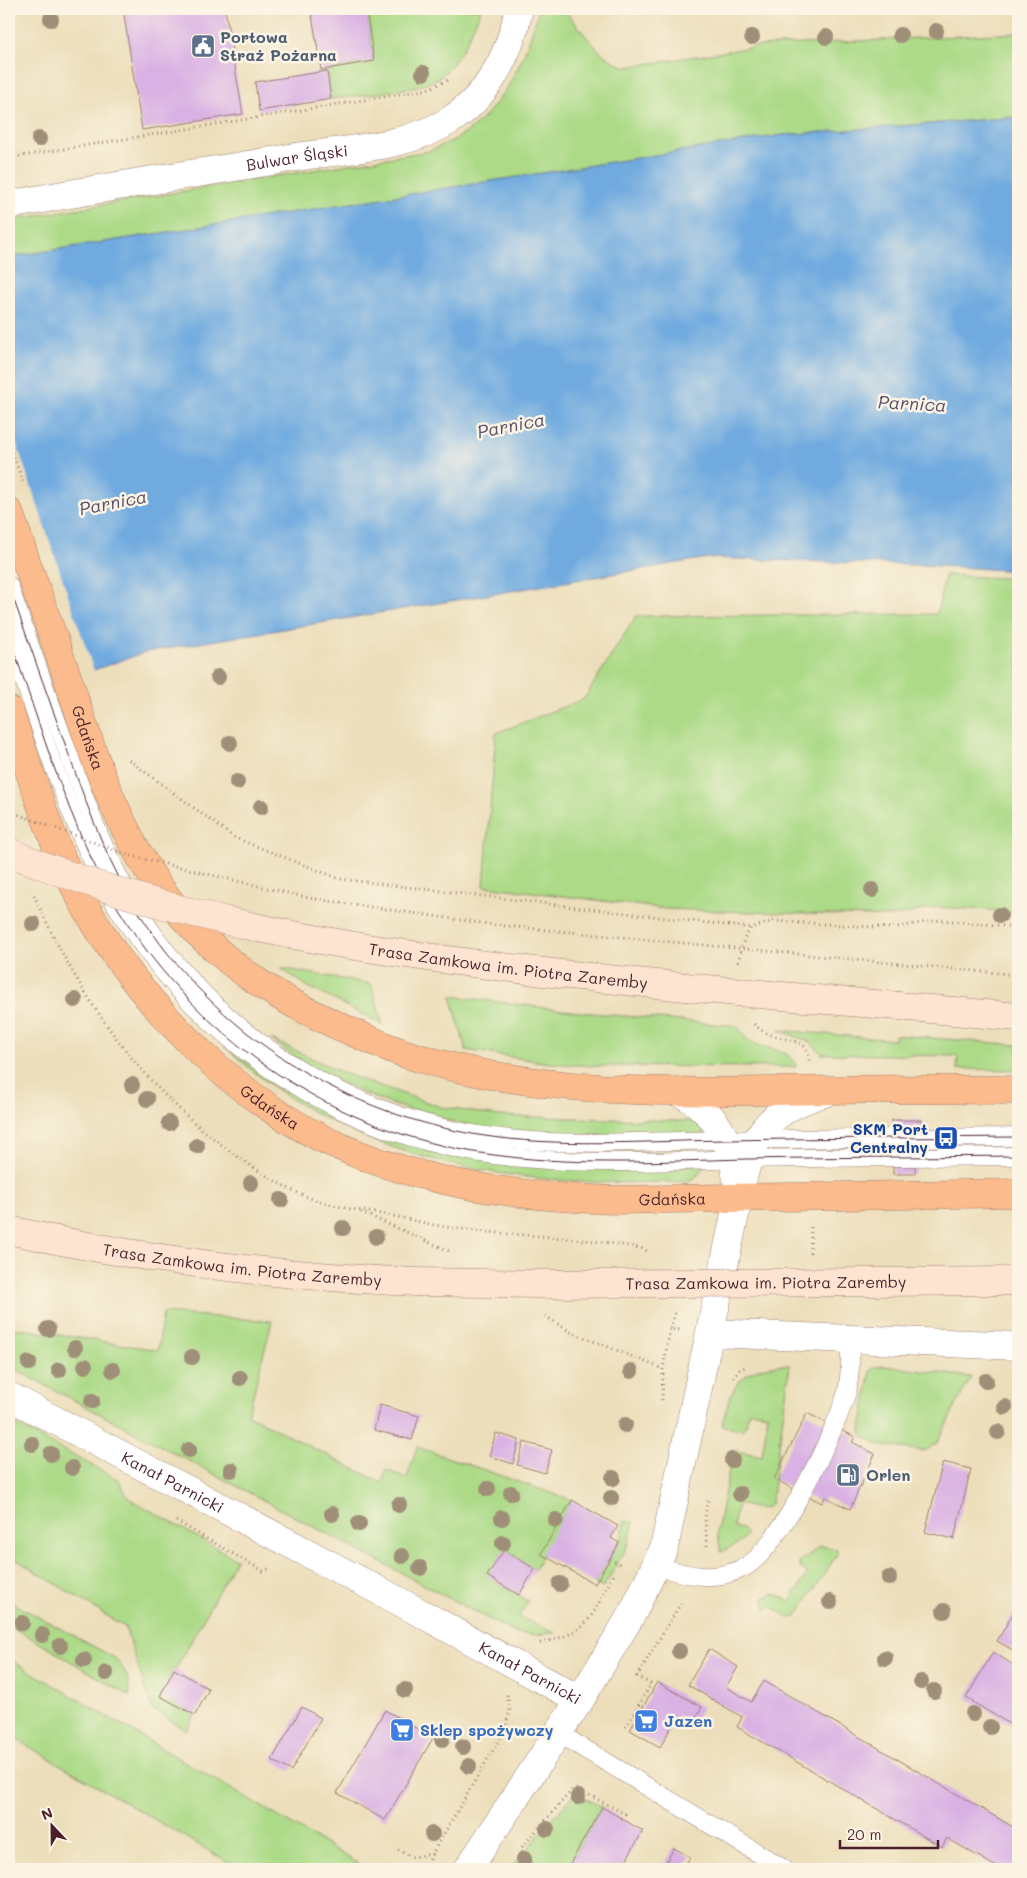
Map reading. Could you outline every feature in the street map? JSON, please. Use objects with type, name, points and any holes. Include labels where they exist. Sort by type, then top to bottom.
[{"type":"main road","points":[[9,512],[34,701]]},
{"type":"main road","name":"Gdańska","points":[[34,701],[107,790],[146,866],[161,890],[196,931],[228,960],[266,989],[299,1008],[368,1040],[410,1055],[458,1068],[559,1085],[676,1091],[1018,1090]]},
{"type":"main road","name":"Gdańska","points":[[34,701],[43,809],[64,863],[82,899],[112,949],[149,1000],[178,1031],[218,1068],[281,1114],[316,1135],[377,1162],[463,1184],[568,1198],[739,1198],[1018,1194]]},
{"type":"main road","name":"Trasa Zamkowa im. Piotra Zaremby","points":[[9,852],[69,874],[165,904],[247,924],[343,944],[482,965],[664,986],[1018,1018]]},
{"type":"main road","name":"Trasa Zamkowa im. Piotra Zaremby","points":[[9,1230],[130,1255],[251,1270],[366,1280],[541,1284],[1018,1281]]},
{"type":"street","name":"Bulwar Śląski","points":[[9,205],[130,183],[360,147],[419,135],[452,119],[474,101],[486,87],[506,52],[519,9]]},
{"type":"street","name":"Gdańska","points":[[739,1198],[741,1149],[786,1108],[804,1099],[835,1090]]},
{"type":"street","name":"Gdańska","points":[[676,1091],[702,1106],[741,1149]]},
{"type":"street","name":"Kanał Parnicki","points":[[9,1396],[393,1598],[580,1700],[632,1614],[656,1566],[672,1517],[739,1198]]},
{"type":"street","points":[[711,1333],[1018,1346]]},
{"type":"street","points":[[468,1869],[580,1700]]},
{"type":"lane","points":[[9,586],[34,701]]},
{"type":"lane","points":[[9,636],[88,848],[107,888],[132,930],[155,962],[192,1004],[231,1040],[275,1074],[311,1096],[367,1122],[404,1136],[462,1150],[549,1160],[741,1149],[1018,1137]]},
{"type":"lane","points":[[741,1149],[1018,1156]]},
{"type":"lane","points":[[656,1566],[685,1575],[706,1577],[726,1574],[746,1567],[766,1549],[794,1508],[846,1395],[850,1339]]},
{"type":"lane","points":[[558,1733],[784,1869]]},
{"type":"path","points":[[9,158],[425,90],[443,83],[454,74]]},
{"type":"path","points":[[126,758],[235,838],[340,879],[751,928],[774,922],[890,928],[940,920],[1018,927]]},
{"type":"path","points":[[9,811],[128,855],[309,898],[494,925],[1018,974]]},
{"type":"path","points":[[736,967],[744,939],[751,928]]},
{"type":"path","points":[[750,1019],[760,1031],[804,1046],[809,1054],[810,1067]]},
{"type":"path","points":[[662,1404],[663,1369],[670,1329]]},
{"type":"path","points":[[533,1642],[557,1639],[585,1625],[626,1556]]},
{"type":"path","points":[[610,1559],[620,1564]]},
{"type":"path","points":[[626,1727],[649,1692],[651,1684],[637,1676],[681,1603]]},
{"type":"path","points":[[635,1711],[640,1714]]},
{"type":"path","points":[[426,1869],[432,1854],[503,1733]]},
{"type":"path","points":[[521,1848],[573,1789],[578,1789],[625,1814],[622,1819]]},
{"type":"path","points":[[398,1850],[413,1857],[432,1854]]},
{"type":"green space","points":[[366,9],[481,9],[460,54],[440,77],[432,82],[405,89],[331,99],[327,71],[374,60]]},
{"type":"green space","points":[[539,9],[568,9],[566,12],[601,52],[617,63],[627,67],[760,46],[1018,33],[1018,117],[783,135],[9,257],[9,220],[429,151],[458,138],[481,120],[504,92],[521,61]]},
{"type":"green space","points":[[945,575],[1018,579],[1018,912],[937,907],[892,917],[666,909],[484,886],[496,733],[584,699],[636,616],[937,614]]},
{"type":"green space","points":[[280,968],[371,984],[383,1025],[307,986]]},
{"type":"green space","points":[[451,996],[580,1012],[737,1026],[747,1039],[753,1043],[789,1056],[796,1067],[592,1066],[549,1063],[466,1050]]},
{"type":"green space","points":[[778,1030],[895,1040],[895,1035],[1018,1045],[1018,1070],[957,1069],[958,1056],[822,1054],[810,1042]]},
{"type":"green space","points":[[271,1039],[343,1073],[441,1107],[499,1116],[688,1121],[700,1125],[705,1135],[554,1135],[481,1127],[443,1119],[368,1095],[333,1079],[300,1060]]},
{"type":"green space","points":[[223,1046],[274,1081],[428,1149],[705,1166],[697,1176],[689,1181],[639,1183],[588,1182],[538,1178],[489,1172],[440,1161],[392,1147],[346,1128],[301,1105],[270,1085]]},
{"type":"green space","points":[[163,1313],[272,1321],[248,1415],[382,1483],[386,1470],[407,1478],[417,1447],[572,1500],[535,1569],[504,1550],[488,1576],[528,1601],[519,1617],[555,1633],[536,1635],[515,1633],[9,1366],[9,1326],[158,1350]]},
{"type":"green space","points":[[790,1365],[771,1504],[768,1507],[760,1508],[738,1504],[733,1527],[742,1529],[747,1534],[740,1542],[721,1552],[717,1531],[733,1450],[762,1456],[768,1414],[749,1411],[746,1425],[742,1430],[722,1425],[725,1412],[733,1391],[745,1376],[764,1367]]},
{"type":"green space","points":[[885,1366],[971,1377],[937,1443],[925,1451],[879,1445],[863,1436],[861,1429],[871,1370],[875,1367]]},
{"type":"green space","points":[[9,1421],[119,1480],[128,1498],[236,1559],[161,1696],[195,1715],[187,1730],[152,1709],[125,1627],[9,1555]]},
{"type":"green space","points":[[625,1521],[634,1522],[627,1547],[603,1588],[595,1584],[621,1539]]},
{"type":"green space","points":[[821,1546],[837,1549],[837,1555],[796,1617],[789,1618],[771,1606],[767,1611],[764,1601],[765,1597],[774,1593],[790,1601],[808,1573],[800,1568],[799,1562]]},
{"type":"green space","points":[[9,1601],[115,1658],[127,1675],[130,1696],[9,1625]]},
{"type":"green space","points":[[9,1659],[368,1869],[240,1869],[9,1735]]},
{"type":"green space","points":[[575,1793],[602,1807],[567,1869],[510,1869]]},
{"type":"water","name":"Parnica","points":[[1018,117],[1018,571],[944,566],[708,558],[146,652],[9,699],[9,257],[783,135]]},
{"type":"pier","points":[[9,422],[95,674],[9,702]]},
{"type":"building","points":[[123,9],[225,9],[243,114],[142,130]]},
{"type":"building","points":[[311,9],[366,9],[374,61],[321,70]]},
{"type":"building","points":[[327,71],[331,99],[259,111],[255,82]]},
{"type":"building","points":[[892,1120],[921,1120],[921,1128],[892,1128]]},
{"type":"building","points":[[893,1166],[915,1166],[915,1174],[893,1174]]},
{"type":"building","points":[[380,1405],[419,1416],[412,1440],[374,1430]]},
{"type":"building","points":[[807,1413],[855,1437],[852,1442],[875,1454],[850,1509],[825,1497],[822,1503],[774,1479]]},
{"type":"building","points":[[496,1433],[519,1440],[513,1464],[489,1456]]},
{"type":"building","points":[[524,1442],[552,1450],[545,1473],[517,1465]]},
{"type":"building","points":[[943,1462],[971,1469],[954,1539],[925,1532]]},
{"type":"building","points":[[572,1500],[618,1526],[611,1538],[619,1543],[595,1584],[541,1554]]},
{"type":"building","points":[[504,1550],[535,1569],[519,1595],[487,1576]]},
{"type":"building","points":[[1018,1605],[1018,1653],[997,1641]]},
{"type":"building","points":[[709,1649],[738,1667],[726,1687],[751,1702],[764,1681],[1018,1830],[1018,1869],[1000,1869],[947,1838],[942,1847],[737,1727],[742,1717],[688,1685]]},
{"type":"building","points":[[993,1652],[1018,1668],[1018,1729],[966,1698]]},
{"type":"building","points":[[174,1669],[209,1689],[195,1715],[160,1696]]},
{"type":"building","points":[[657,1682],[702,1707],[693,1723],[678,1715],[660,1747],[630,1730]]},
{"type":"building","points":[[302,1707],[321,1718],[291,1771],[272,1760]]},
{"type":"building","points":[[385,1710],[433,1738],[385,1820],[337,1793]]},
{"type":"building","points":[[602,1807],[643,1831],[621,1869],[567,1869]]},
{"type":"building","points":[[674,1848],[690,1857],[684,1869],[662,1869]]},
{"type":"tram line","points":[[9,586],[86,801],[102,841],[130,898],[160,944],[195,985],[235,1022],[278,1055],[324,1083],[373,1106],[425,1123],[478,1135],[509,1139],[603,1143],[1018,1137]]},
{"type":"tram line","points":[[9,636],[57,776],[71,811],[101,879],[119,910],[153,959],[192,1003],[235,1043],[283,1077],[334,1106],[387,1129],[444,1146],[532,1159],[624,1162],[781,1158],[1018,1156]]},
{"type":"place","name":"Portowa Straż Pożarna","points":[[203,46]]},
{"type":"place","name":"SKM Port Centralny","points":[[946,1138]]},
{"type":"place","name":"Orlen","points":[[848,1475]]},
{"type":"place","name":"Jazen","points":[[646,1721]]},
{"type":"place","name":"Sklep spożywczy","points":[[402,1730]]}]
